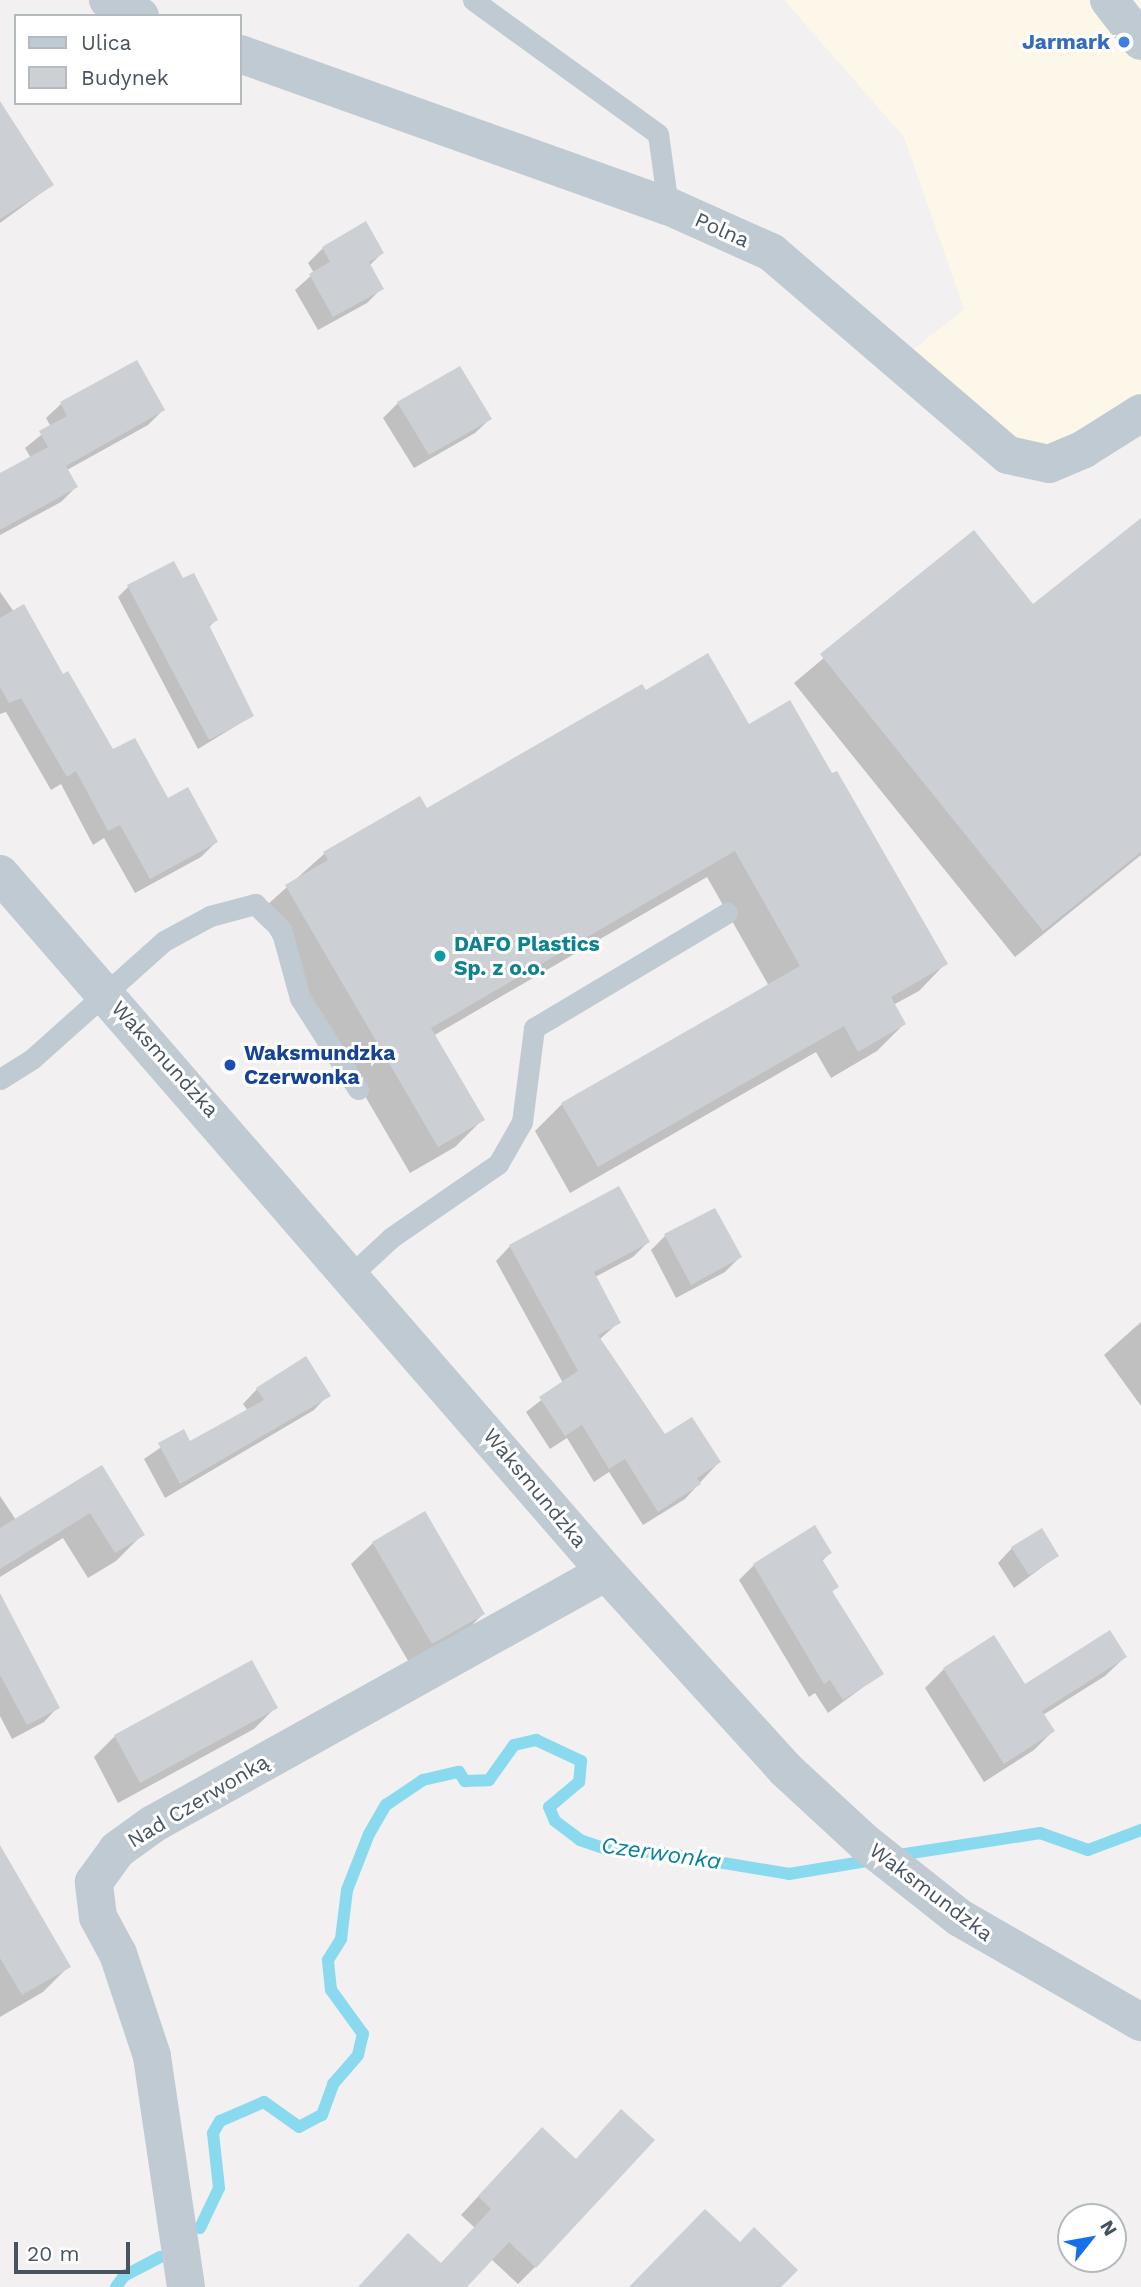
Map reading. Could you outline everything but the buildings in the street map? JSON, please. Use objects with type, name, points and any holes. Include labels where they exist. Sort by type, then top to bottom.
[{"type":"street","points":[[108,0],[136,14]]},
{"type":"street","points":[[1109,0],[1141,41]]},
{"type":"street","name":"Polna","points":[[242,55],[668,206],[771,252],[1008,454],[1049,464],[1084,449],[1141,413]]},
{"type":"street","name":"Waksmundzka","points":[[0,874],[352,1274],[606,1572],[785,1769],[864,1842],[917,1885],[1025,1959],[1141,2022]]},
{"type":"street","name":"Nad Czerwonką","points":[[186,2287],[152,2056],[118,1954],[98,1917],[94,1882],[117,1850],[153,1824],[606,1572]]},
{"type":"lane","points":[[473,0],[658,134],[668,206]]},
{"type":"lane","points":[[0,1079],[32,1059],[164,941],[210,916],[255,904],[281,929],[300,998],[358,1089]]},
{"type":"lane","points":[[352,1274],[392,1237],[498,1164],[522,1122],[534,1028],[727,913]]},
{"type":"shaded area","points":[[784,0],[1141,0],[1141,394],[1037,456],[909,353],[964,309],[904,137]]},
{"type":"waterway","name":"Czerwonka","points":[[200,2228],[219,2188],[213,2133],[220,2121],[264,2102],[299,2127],[322,2115],[333,2084],[358,2055],[363,2034],[331,1990],[328,1960],[341,1939],[347,1890],[369,1834],[386,1805],[423,1780],[459,1772],[465,1781],[489,1780],[514,1745],[536,1740],[581,1761],[579,1782],[549,1807],[555,1821],[580,1840],[612,1851],[658,1852],[789,1874],[874,1860]]},
{"type":"waterway","name":"Czerwonka","points":[[892,1856],[1040,1833],[1088,1850],[1141,1830]]},
{"type":"waterway","name":"Czerwonka","points":[[116,2287],[124,2276],[160,2257]]},
{"type":"place","name":"Jarmark","points":[[1124,42]]},
{"type":"place","name":"DAFO Plastics Sp. z o.o.","points":[[440,956]]},
{"type":"place","name":"Waksmundzka Czerwonka","points":[[230,1065]]}]
